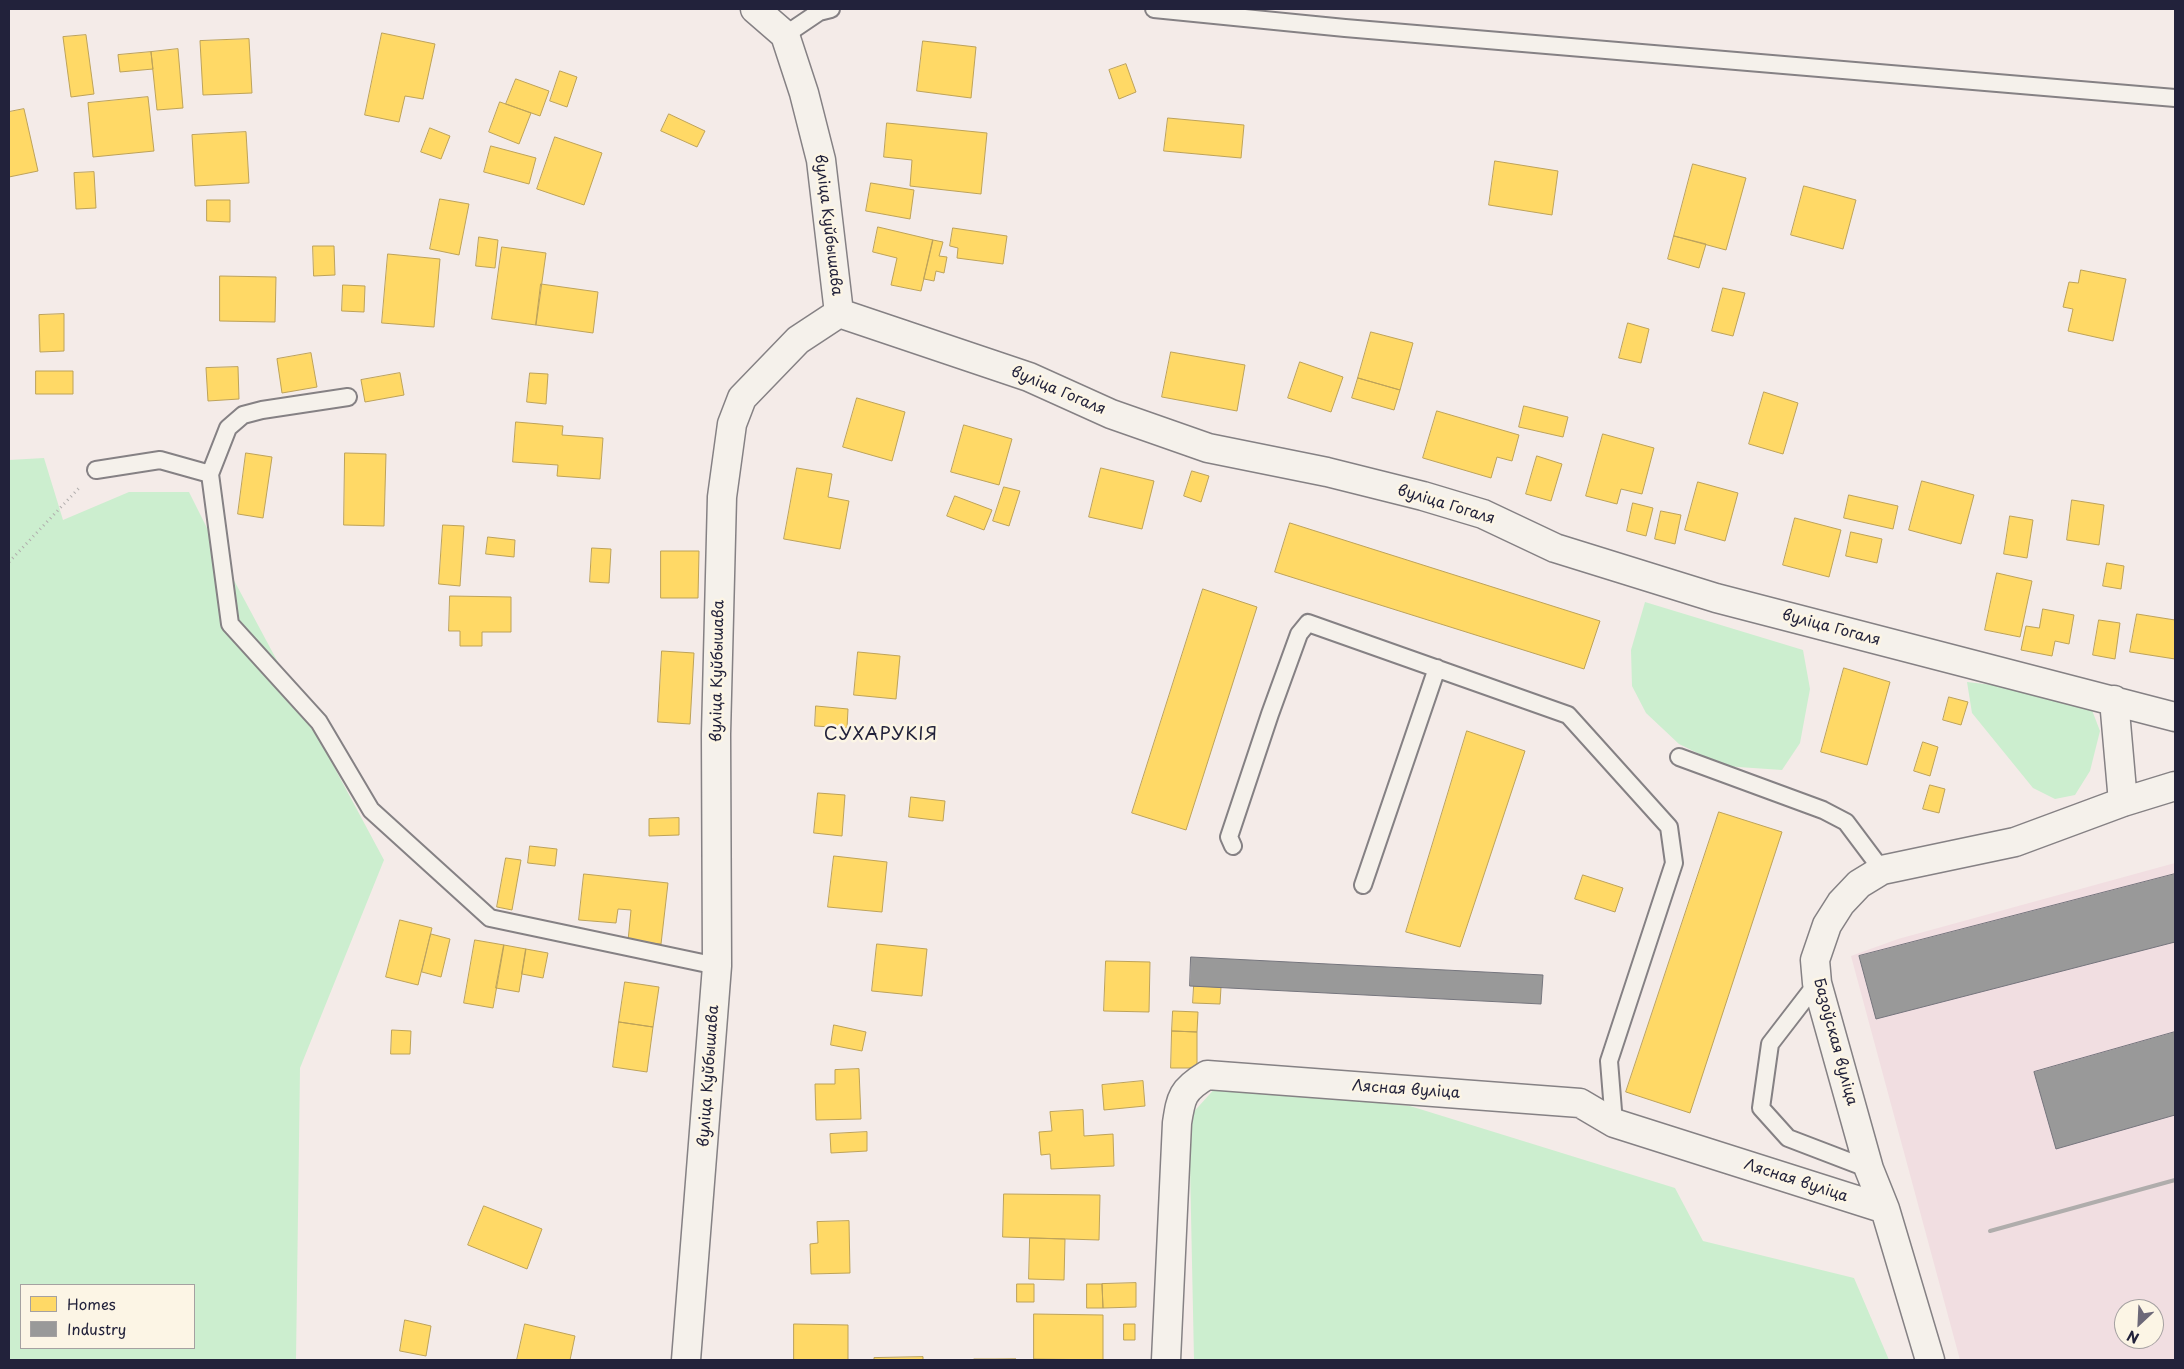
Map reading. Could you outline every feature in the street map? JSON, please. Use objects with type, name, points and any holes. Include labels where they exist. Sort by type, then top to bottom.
[{"type":"street","points":[[755,9],[785,35]]},
{"type":"street","name":"вуліца Куйбышава","points":[[686,1360],[717,966],[716,734],[722,497],[732,424],[742,398],[763,376],[798,340],[839,313],[821,160],[804,93],[785,35]]},
{"type":"street","name":"вуліца Гогаля","points":[[839,313],[1029,377],[1111,414],[1208,448],[1327,472],[1422,496],[1483,514],[1555,548],[1716,598],[2175,717]]},
{"type":"street","points":[[2114,700],[2123,802],[2175,786]]},
{"type":"street","name":"Базоўская вуліца","points":[[1930,1360],[1885,1209],[1869,1169],[1817,983],[1815,960],[1827,925],[1841,903],[1859,884],[1882,870],[2015,842],[2123,802]]},
{"type":"street","name":"Лясная вуліца","points":[[1166,1360],[1176,1123],[1180,1099],[1193,1083],[1206,1075],[1580,1103],[1614,1123],[1885,1209]]},
{"type":"lane","points":[[785,35],[819,12],[831,9]]},
{"type":"lane","points":[[1154,9],[1345,28],[2175,98]]},
{"type":"lane","points":[[348,397],[262,410],[243,415],[228,428],[210,474],[230,624],[319,722],[371,810],[490,918],[717,966]]},
{"type":"lane","points":[[96,470],[160,460],[210,474]]},
{"type":"lane","points":[[1233,846],[1229,837],[1267,723],[1300,634],[1308,623],[1568,715],[1669,827],[1674,863],[1609,1061],[1614,1123]]},
{"type":"lane","points":[[1363,886],[1437,668]]},
{"type":"lane","points":[[1679,757],[1823,810],[1846,822],[1882,870]]},
{"type":"lane","points":[[1817,983],[1770,1044],[1761,1108],[1788,1138],[1869,1169]]},
{"type":"path","points":[[9,562],[96,470]]},
{"type":"shaded area","points":[[2175,863],[2175,1360],[1960,1360],[1851,956],[1898,939]]},
{"type":"green space","points":[[44,458],[63,520],[129,492],[189,492],[222,558],[384,860],[300,1068],[296,1360],[9,1360],[9,460]]},
{"type":"green space","points":[[1645,602],[1803,650],[1810,689],[1800,743],[1782,770],[1724,766],[1679,744],[1646,713],[1632,686],[1631,650]]},
{"type":"green space","points":[[1967,682],[2019,688],[2090,705],[2100,731],[2090,771],[2075,795],[2055,799],[2033,788],[1972,713]]},
{"type":"green space","points":[[1218,1085],[1410,1106],[1675,1188],[1703,1241],[1854,1278],[1889,1360],[1194,1360],[1189,1117]]},
{"type":"building: Homes","points":[[382,33],[435,44],[423,99],[405,96],[399,122],[365,115]]},
{"type":"building: Homes","points":[[86,35],[94,94],[71,97],[63,37]]},
{"type":"building: Homes","points":[[249,39],[252,93],[203,95],[200,41]]},
{"type":"building: Homes","points":[[923,41],[976,47],[971,98],[917,91]]},
{"type":"building: Homes","points":[[178,49],[183,108],[157,110],[151,52]]},
{"type":"building: Homes","points":[[151,52],[153,69],[120,72],[118,55]]},
{"type":"building: Homes","points":[[1126,64],[1136,92],[1119,99],[1109,70]]},
{"type":"building: Homes","points":[[560,71],[577,77],[567,107],[550,101]]},
{"type":"building: Homes","points":[[516,79],[549,91],[540,116],[506,104]]},
{"type":"building: Homes","points":[[148,97],[154,151],[93,157],[88,103]]},
{"type":"building: Homes","points":[[500,102],[531,113],[519,144],[489,132]]},
{"type":"building: Homes","points":[[24,109],[38,171],[9,177],[9,112]]},
{"type":"building: Homes","points":[[669,114],[705,131],[697,147],[661,131]]},
{"type":"building: Homes","points":[[1168,118],[1244,125],[1241,158],[1164,151]]},
{"type":"building: Homes","points":[[887,123],[987,133],[981,194],[910,186],[912,160],[884,157]]},
{"type":"building: Homes","points":[[430,128],[450,136],[441,159],[421,152]]},
{"type":"building: Homes","points":[[246,132],[249,183],[195,186],[192,135]]},
{"type":"building: Homes","points":[[555,137],[602,153],[584,205],[537,189]]},
{"type":"building: Homes","points":[[491,146],[536,158],[529,184],[484,172]]},
{"type":"building: Homes","points":[[1495,161],[1558,171],[1552,215],[1489,205]]},
{"type":"building: Homes","points":[[1693,164],[1746,178],[1726,250],[1674,236]]},
{"type":"building: Homes","points":[[94,172],[96,208],[76,209],[74,173]]},
{"type":"building: Homes","points":[[871,183],[914,190],[910,219],[866,211]]},
{"type":"building: Homes","points":[[1804,186],[1856,200],[1843,249],[1791,235]]},
{"type":"building: Homes","points":[[440,199],[469,204],[459,255],[430,249]]},
{"type":"building: Homes","points":[[207,200],[230,200],[230,222],[207,221]]},
{"type":"building: Homes","points":[[878,227],[933,240],[921,291],[891,285],[897,258],[873,252]]},
{"type":"building: Homes","points":[[953,228],[1007,236],[1003,264],[957,258],[958,248],[950,246]]},
{"type":"building: Homes","points":[[1674,236],[1706,244],[1699,268],[1668,259]]},
{"type":"building: Homes","points":[[479,237],[498,240],[495,268],[476,266]]},
{"type":"building: Homes","points":[[933,240],[943,242],[939,256],[947,257],[944,273],[936,271],[934,281],[924,279]]},
{"type":"building: Homes","points":[[313,246],[334,246],[335,275],[314,276]]},
{"type":"building: Homes","points":[[502,247],[546,253],[536,325],[492,319]]},
{"type":"building: Homes","points":[[388,254],[440,259],[434,327],[382,323]]},
{"type":"building: Homes","points":[[2081,270],[2126,279],[2113,341],[2068,331],[2073,309],[2063,307],[2069,282],[2078,283]]},
{"type":"building: Homes","points":[[220,276],[276,277],[275,322],[220,321]]},
{"type":"building: Homes","points":[[541,284],[598,292],[593,333],[536,325]]},
{"type":"building: Homes","points":[[343,285],[365,286],[364,312],[342,311]]},
{"type":"building: Homes","points":[[1723,288],[1745,293],[1733,336],[1712,331]]},
{"type":"building: Homes","points":[[64,314],[64,351],[40,352],[39,315]]},
{"type":"building: Homes","points":[[1628,323],[1649,329],[1641,363],[1619,358]]},
{"type":"building: Homes","points":[[1371,332],[1413,343],[1400,390],[1358,378]]},
{"type":"building: Homes","points":[[1171,352],[1245,365],[1237,411],[1162,397]]},
{"type":"building: Homes","points":[[311,353],[317,387],[282,393],[277,359]]},
{"type":"building: Homes","points":[[1300,362],[1343,377],[1331,412],[1288,398]]},
{"type":"building: Homes","points":[[238,367],[239,399],[208,401],[206,368]]},
{"type":"building: Homes","points":[[36,371],[73,371],[73,394],[36,394]]},
{"type":"building: Homes","points":[[400,373],[404,395],[365,402],[361,380]]},
{"type":"building: Homes","points":[[530,373],[548,374],[546,404],[527,402]]},
{"type":"building: Homes","points":[[1358,378],[1400,390],[1394,410],[1352,398]]},
{"type":"building: Homes","points":[[1764,392],[1798,403],[1783,454],[1749,444]]},
{"type":"building: Homes","points":[[857,398],[905,412],[892,461],[843,447]]},
{"type":"building: Homes","points":[[1524,406],[1568,417],[1563,437],[1519,427]]},
{"type":"building: Homes","points":[[1437,411],[1519,435],[1512,461],[1497,457],[1491,478],[1423,458]]},
{"type":"building: Homes","points":[[516,422],[563,426],[562,435],[603,438],[600,479],[557,476],[558,465],[513,462]]},
{"type":"building: Homes","points":[[964,425],[1012,439],[999,485],[951,472]]},
{"type":"building: Homes","points":[[1603,434],[1654,448],[1642,494],[1621,489],[1617,504],[1586,496]]},
{"type":"building: Homes","points":[[246,453],[272,457],[263,518],[238,514]]},
{"type":"building: Homes","points":[[345,453],[386,454],[384,526],[344,525]]},
{"type":"building: Homes","points":[[1537,456],[1562,464],[1551,501],[1526,494]]},
{"type":"building: Homes","points":[[797,468],[832,474],[828,497],[849,501],[840,549],[784,539]]},
{"type":"building: Homes","points":[[1101,468],[1154,481],[1142,529],[1089,517]]},
{"type":"building: Homes","points":[[1192,471],[1209,476],[1201,502],[1184,496]]},
{"type":"building: Homes","points":[[1922,481],[1974,495],[1961,544],[1909,530]]},
{"type":"building: Homes","points":[[1698,482],[1738,493],[1725,541],[1685,530]]},
{"type":"building: Homes","points":[[1004,487],[1020,491],[1009,526],[993,521]]},
{"type":"building: Homes","points":[[1849,495],[1898,506],[1893,529],[1844,518]]},
{"type":"building: Homes","points":[[955,496],[992,510],[984,530],[947,516]]},
{"type":"building: Homes","points":[[2072,500],[2104,505],[2099,545],[2067,540]]},
{"type":"building: Homes","points":[[1633,503],[1653,508],[1646,536],[1627,531]]},
{"type":"building: Homes","points":[[1661,511],[1681,515],[1675,544],[1655,539]]},
{"type":"building: Homes","points":[[2010,516],[2033,520],[2027,558],[2004,554]]},
{"type":"building: Homes","points":[[1795,518],[1841,530],[1829,577],[1783,565]]},
{"type":"building: Homes","points":[[1290,523],[1600,621],[1584,669],[1275,572]]},
{"type":"building: Homes","points":[[443,525],[464,526],[460,586],[439,584]]},
{"type":"building: Homes","points":[[1851,532],[1882,539],[1877,563],[1846,556]]},
{"type":"building: Homes","points":[[488,537],[515,540],[514,557],[486,554]]},
{"type":"building: Homes","points":[[592,548],[611,549],[609,583],[590,582]]},
{"type":"building: Homes","points":[[661,551],[699,551],[698,598],[661,598]]},
{"type":"building: Homes","points":[[2107,563],[2124,566],[2121,589],[2103,586]]},
{"type":"building: Homes","points":[[1997,573],[2032,581],[2020,637],[1985,630]]},
{"type":"building: Homes","points":[[1203,589],[1257,607],[1186,830],[1132,813]]},
{"type":"building: Homes","points":[[450,596],[511,597],[511,632],[482,632],[482,646],[460,646],[460,631],[449,631]]},
{"type":"building: Homes","points":[[2043,609],[2074,615],[2069,644],[2055,641],[2052,656],[2021,650],[2026,626],[2039,628]]},
{"type":"building: Homes","points":[[2137,614],[2175,620],[2175,659],[2130,652]]},
{"type":"building: Homes","points":[[2099,620],[2120,623],[2115,659],[2093,655]]},
{"type":"building: Homes","points":[[662,651],[694,653],[690,724],[658,722]]},
{"type":"building: Homes","points":[[858,652],[900,656],[896,699],[854,695]]},
{"type":"building: Homes","points":[[1844,668],[1890,682],[1867,765],[1821,752]]},
{"type":"building: Homes","points":[[1949,697],[1968,702],[1961,725],[1943,720]]},
{"type":"building: Homes","points":[[816,706],[848,709],[847,728],[815,726]]},
{"type":"building: Homes","points":[[1467,731],[1525,751],[1460,947],[1406,932]]},
{"type":"building: Homes","points":[[1923,742],[1938,747],[1930,776],[1914,771]]},
{"type":"building: Homes","points":[[1930,785],[1945,789],[1939,813],[1923,809]]},
{"type":"building: Homes","points":[[818,793],[845,795],[842,836],[814,833]]},
{"type":"building: Homes","points":[[911,797],[945,801],[943,821],[909,817]]},
{"type":"building: Homes","points":[[1719,812],[1782,832],[1690,1113],[1626,1092]]},
{"type":"building: Homes","points":[[679,818],[679,835],[649,836],[649,819]]},
{"type":"building: Homes","points":[[530,846],[557,849],[555,866],[528,863]]},
{"type":"building: Homes","points":[[834,856],[887,862],[882,912],[828,907]]},
{"type":"building: Homes","points":[[506,858],[521,860],[512,910],[497,907]]},
{"type":"building: Homes","points":[[584,874],[668,883],[661,944],[628,941],[631,910],[618,909],[616,923],[579,920]]},
{"type":"building: Homes","points":[[1583,875],[1623,888],[1615,912],[1575,899]]},
{"type":"building: Homes","points":[[400,920],[432,928],[418,985],[386,977]]},
{"type":"building: Homes","points":[[431,934],[450,939],[441,977],[422,972]]},
{"type":"building: Homes","points":[[475,940],[504,945],[493,1008],[464,1003]]},
{"type":"building: Homes","points":[[877,944],[927,949],[922,996],[872,991]]},
{"type":"building: Homes","points":[[504,945],[526,949],[519,992],[496,988]]},
{"type":"building: Homes","points":[[526,949],[548,953],[543,978],[522,974]]},
{"type":"building: Homes","points":[[1106,961],[1150,962],[1149,1012],[1104,1011]]},
{"type":"building: Homes","points":[[625,982],[659,987],[653,1027],[619,1022]]},
{"type":"building: Homes","points":[[1194,986],[1221,987],[1220,1004],[1193,1003]]},
{"type":"building: Homes","points":[[1173,1011],[1198,1012],[1197,1032],[1172,1031]]},
{"type":"building: Homes","points":[[619,1022],[653,1027],[647,1072],[613,1067]]},
{"type":"building: Homes","points":[[834,1025],[866,1032],[862,1051],[831,1045]]},
{"type":"building: Homes","points":[[392,1030],[411,1031],[410,1054],[391,1054]]},
{"type":"building: Homes","points":[[1172,1031],[1197,1032],[1197,1068],[1171,1068]]},
{"type":"building: Homes","points":[[859,1069],[861,1119],[816,1120],[815,1084],[835,1084],[835,1070]]},
{"type":"building: Homes","points":[[1143,1081],[1145,1106],[1104,1110],[1102,1085]]},
{"type":"building: Homes","points":[[1083,1110],[1084,1136],[1113,1134],[1114,1166],[1051,1169],[1050,1154],[1041,1155],[1039,1132],[1052,1131],[1050,1112]]},
{"type":"building: Homes","points":[[867,1132],[867,1151],[831,1153],[830,1134]]},
{"type":"building: Homes","points":[[1004,1194],[1100,1195],[1099,1240],[1003,1237]]},
{"type":"building: Homes","points":[[484,1206],[542,1229],[527,1269],[468,1245]]},
{"type":"building: Homes","points":[[849,1221],[850,1273],[811,1274],[810,1244],[818,1243],[817,1222]]},
{"type":"building: Homes","points":[[1030,1238],[1065,1239],[1064,1280],[1029,1279]]},
{"type":"building: Homes","points":[[1136,1283],[1136,1307],[1103,1308],[1102,1284]]},
{"type":"building: Homes","points":[[1017,1284],[1034,1284],[1034,1302],[1017,1302]]},
{"type":"building: Homes","points":[[1087,1284],[1102,1284],[1103,1308],[1087,1308]]},
{"type":"building: Homes","points":[[1034,1314],[1103,1315],[1103,1360],[1034,1359]]},
{"type":"building: Homes","points":[[405,1320],[431,1326],[426,1356],[400,1351]]},
{"type":"building: Homes","points":[[525,1324],[575,1336],[570,1360],[517,1360]]},
{"type":"building: Homes","points":[[794,1324],[848,1325],[848,1360],[794,1360]]},
{"type":"building: Homes","points":[[1124,1324],[1135,1324],[1135,1340],[1124,1340]]},
{"type":"building: Homes","points":[[923,1357],[923,1360],[874,1360],[874,1358]]},
{"type":"building: Homes","points":[[974,1359],[1016,1359],[974,1360]]},
{"type":"building: Industry","points":[[2175,874],[2175,942],[1876,1019],[1859,956]]},
{"type":"building: Industry","points":[[1191,957],[1543,975],[1541,1004],[1190,986]]},
{"type":"building: Industry","points":[[2175,1032],[2175,1115],[2056,1149],[2034,1072]]},
{"type":"railway","points":[[1990,1231],[2175,1180]]},
{"type":"district","name":"СУХАРУКІЯ","points":[[881,735]]}]
